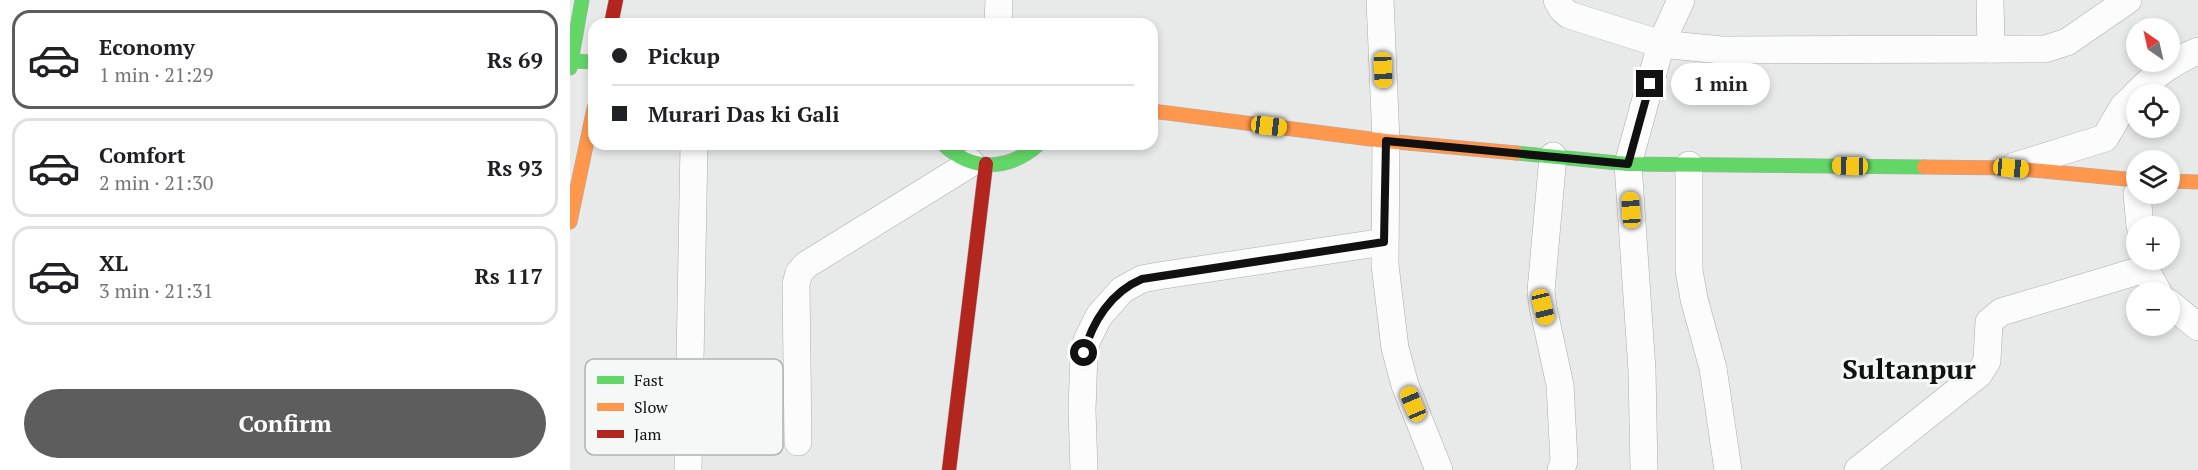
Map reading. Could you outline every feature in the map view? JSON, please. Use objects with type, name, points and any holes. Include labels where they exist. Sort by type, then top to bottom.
[{"type":"street","points":[[613,18],[616,0]]},
{"type":"street","points":[[998,18],[999,0]]},
{"type":"street","points":[[1380,0],[1386,141],[1384,242],[1388,288],[1399,366],[1439,470]]},
{"type":"street","points":[[1557,0],[1569,15],[1661,44],[1721,50],[2055,47],[2067,42],[2128,0]]},
{"type":"street","points":[[1644,470],[1642,370],[1628,164],[1661,44],[1681,0]]},
{"type":"street","points":[[1990,0],[1991,49]]},
{"type":"street","points":[[578,3],[571,65],[588,64]]},
{"type":"street","points":[[2147,84],[2158,73],[2180,58],[2198,51]]},
{"type":"street","points":[[2011,168],[2105,138],[2126,104]]},
{"type":"street","points":[[1158,112],[1386,141],[1628,164],[2011,168],[2126,179]]},
{"type":"street","points":[[570,222],[588,136]]},
{"type":"street","points":[[690,359],[694,150]]},
{"type":"street","points":[[954,150],[979,164],[1002,166],[1034,150]]},
{"type":"street","points":[[1553,156],[1541,291],[1560,385],[1564,461],[1561,470]]},
{"type":"street","points":[[798,442],[796,284],[800,273],[806,265],[979,164]]},
{"type":"street","points":[[949,470],[979,164]]},
{"type":"street","points":[[1689,165],[1691,286],[1713,368],[1728,470]]},
{"type":"street","points":[[2180,181],[2198,182]]},
{"type":"street","points":[[1084,470],[1082,436],[1084,353],[1092,328],[1099,316],[1122,290],[1142,279],[1158,276],[1384,242]]},
{"type":"street","points":[[1858,470],[1979,374],[1987,361],[1989,322],[2001,312],[2149,274]]},
{"type":"street","points":[[2180,312],[2198,327]]},
{"type":"street","points":[[688,455],[688,470]]},
{"type":"traffic: fast","points":[[570,68],[582,0]]},
{"type":"traffic: fast","points":[[571,61],[588,62]]},
{"type":"traffic: fast","points":[[950,150],[966,160],[991,165],[1015,159],[1031,150]]},
{"type":"traffic: fast","points":[[1516,153],[1628,164],[1924,167]]},
{"type":"traffic: slow","points":[[1158,112],[1386,141],[1516,153]]},
{"type":"traffic: slow","points":[[570,222],[588,136]]},
{"type":"traffic: slow","points":[[1924,167],[2011,168],[2126,179]]},
{"type":"traffic: slow","points":[[2180,181],[2198,182]]},
{"type":"traffic: jam","points":[[612,18],[616,0]]},
{"type":"traffic: jam","points":[[949,470],[986,164]]},
{"type":"district","name":"Sultanpur","points":[[1909,368]]},
{"type":"route","points":[[1084,353],[1087,340],[1099,316],[1122,290],[1142,279],[1384,242],[1386,141],[1628,164],[1650,84]]}]
